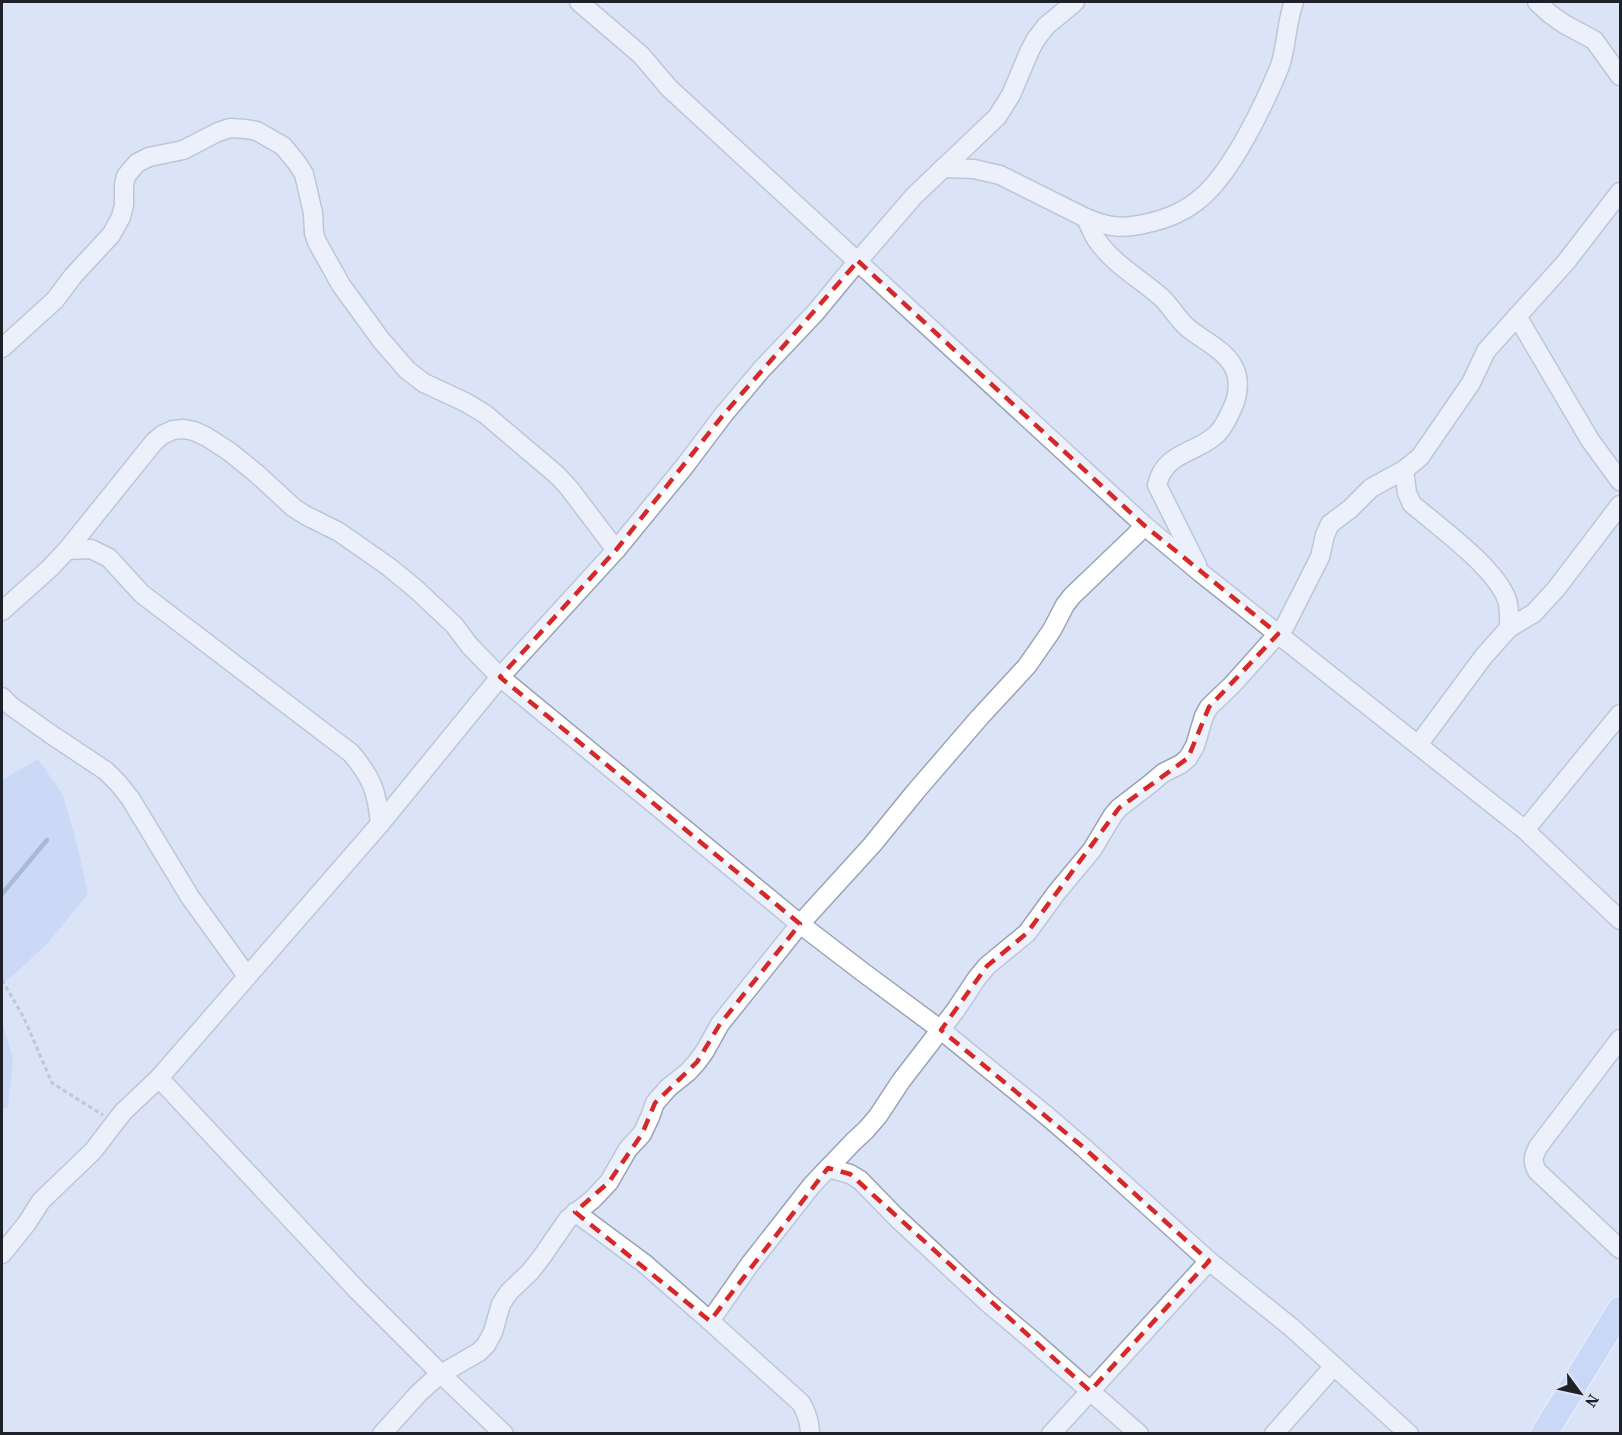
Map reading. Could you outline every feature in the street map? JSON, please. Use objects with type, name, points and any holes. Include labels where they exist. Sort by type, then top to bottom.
[{"type":"highway","points":[[1544,1434],[1620,1310]]},
{"type":"street","points":[[579,2],[641,55],[669,88],[1145,526],[1525,830],[1620,920]]},
{"type":"street","points":[[2,1254],[41,1200],[93,1151],[115,1122],[159,1078],[380,824],[500,677],[616,550],[761,370],[815,314],[914,196],[997,117],[1011,95],[1036,39],[1046,26],[1075,2]]},
{"type":"street","points":[[943,168],[974,169],[1000,175],[1086,218],[1107,226],[1123,228],[1159,221],[1202,197],[1235,156],[1284,55],[1286,32],[1294,2]]},
{"type":"street","points":[[1537,2],[1564,24],[1594,40],[1620,76]]},
{"type":"street","points":[[2,348],[55,300],[73,276],[111,236],[121,217],[124,205],[124,185],[131,168],[150,157],[183,150],[230,128],[257,131],[283,146],[304,174],[313,213],[316,242],[340,285],[381,340],[407,370],[424,383],[465,402],[484,414],[557,475],[616,550]]},
{"type":"street","points":[[710,1321],[750,1264],[812,1185],[872,1123],[977,978],[987,966],[1027,933],[1092,850],[1113,815],[1163,773],[1188,758],[1195,746],[1209,707],[1285,626],[1320,557],[1330,524],[1350,509],[1371,488],[1404,470],[1420,457],[1471,383],[1486,351],[1566,262],[1620,192]]},
{"type":"street","points":[[1086,218],[1103,248],[1163,299],[1187,327],[1225,356],[1233,364],[1237,373],[1238,390],[1235,402],[1219,433],[1206,443],[1171,460],[1162,471],[1157,485],[1201,573]]},
{"type":"street","points":[[1517,316],[1590,440],[1620,481]]},
{"type":"street","points":[[2,611],[50,568],[162,435],[173,430],[184,429],[207,437],[238,458],[294,508],[339,532],[417,590],[455,626],[469,645],[500,677],[800,924],[941,1030],[1083,1147],[1209,1261],[1292,1327],[1409,1434]]},
{"type":"street","points":[[1404,470],[1407,493],[1412,504],[1488,571],[1502,588],[1510,612],[1509,628]]},
{"type":"street","points":[[1418,745],[1484,656],[1509,628],[1534,613],[1556,589],[1620,505]]},
{"type":"street","points":[[382,1434],[418,1394],[441,1374],[479,1352],[486,1345],[493,1332],[501,1304],[509,1292],[536,1265],[561,1227],[609,1182],[628,1149],[642,1134],[655,1103],[697,1062],[720,1024],[800,924],[872,845],[916,791],[1027,666],[1072,596],[1145,526]]},
{"type":"street","points":[[67,549],[91,549],[109,558],[142,594],[351,753],[373,785],[377,796],[380,824]]},
{"type":"street","points":[[2,697],[11,706],[106,771],[118,783],[130,798],[190,897],[247,976]]},
{"type":"street","points":[[1525,830],[1620,714]]},
{"type":"street","points":[[1620,1040],[1533,1156],[1533,1163],[1537,1171],[1620,1248]]},
{"type":"street","points":[[159,1078],[357,1290],[504,1434]]},
{"type":"street","points":[[828,1168],[850,1174],[860,1180],[952,1270],[1139,1434]]},
{"type":"street","points":[[575,1212],[645,1264],[801,1403],[807,1413],[810,1434]]},
{"type":"street","points":[[1051,1434],[1209,1261]]},
{"type":"street","points":[[1274,1434],[1334,1366]]},
{"type":"path","points":[[2,980],[24,1018],[52,1083],[115,1122]]},
{"type":"highlighted area","points":[[858,261],[1145,526],[1278,634],[1209,707],[1188,758],[1119,808],[1027,933],[987,966],[941,1030],[1083,1147],[1209,1261],[1090,1391],[850,1174],[828,1168],[710,1321],[575,1212],[609,1182],[642,1134],[655,1103],[697,1062],[720,1024],[800,924],[500,677],[616,550],[724,414]]},
{"type":"shaded area","points":[[38,759],[63,795],[88,894],[47,944],[2,985],[2,780]]},
{"type":"shaded area","points":[[2,1021],[13,1059],[8,1107],[2,1109]]},
{"type":"waterway","points":[[2,894],[47,840]]}]
